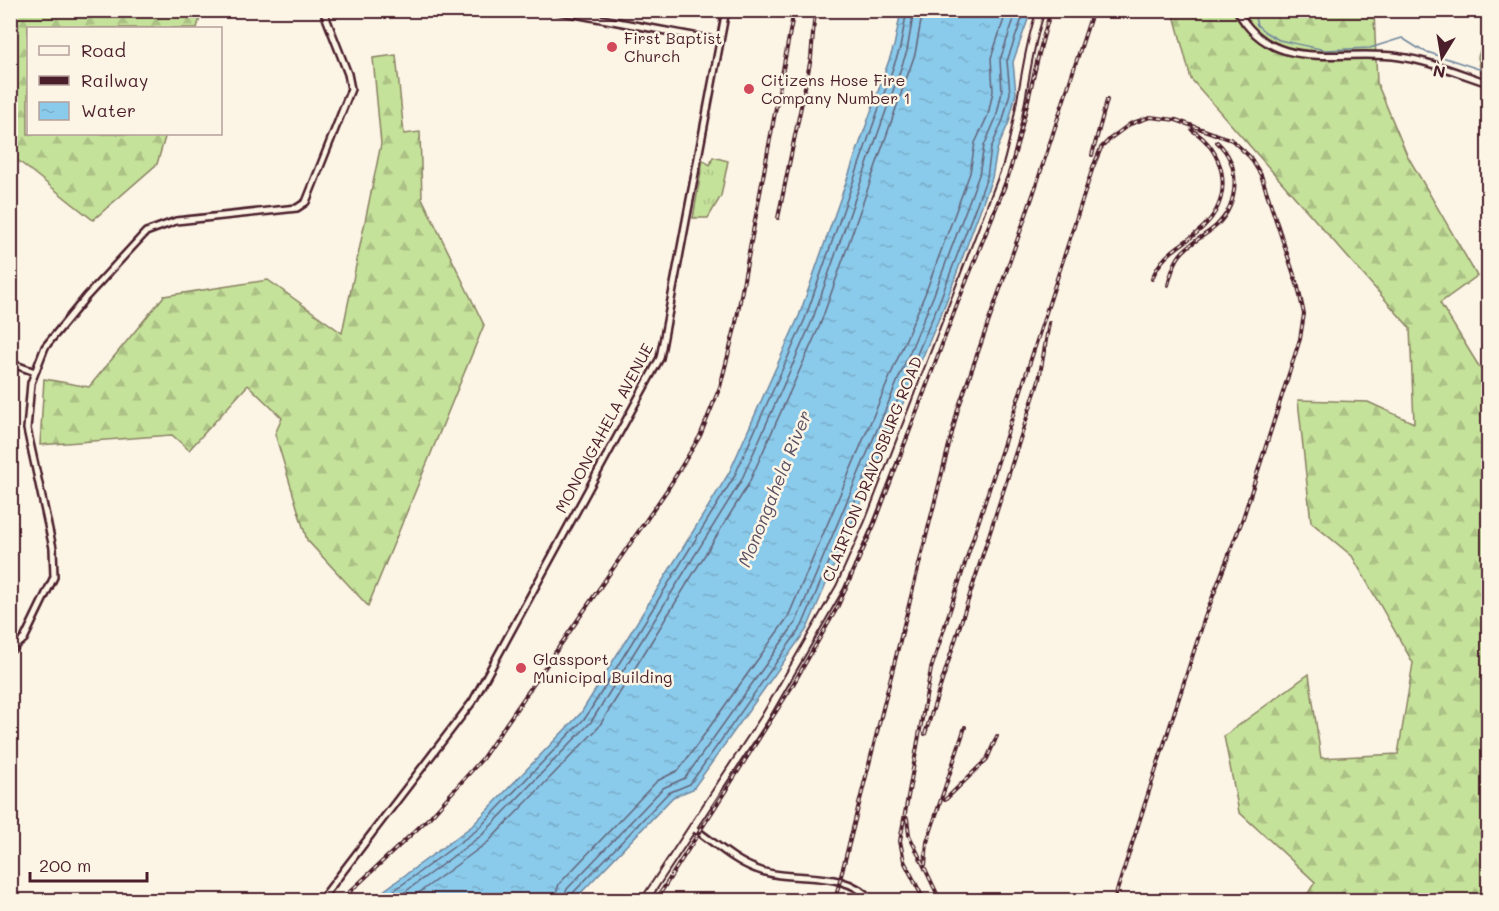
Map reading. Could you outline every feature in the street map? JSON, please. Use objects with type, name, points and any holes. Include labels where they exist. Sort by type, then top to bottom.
[{"type":"main road","points":[[10,651],[24,639],[54,578],[53,548],[27,429],[28,399],[34,372],[45,347],[58,329],[146,232],[176,221],[297,208],[306,202],[351,89],[348,74],[322,10]]},
{"type":"main road","points":[[553,10],[720,41]]},
{"type":"main road","name":"MONONGAHELA AVENUE","points":[[321,900],[476,697],[663,352],[726,10]]},
{"type":"main road","name":"CLAIRTON DRAVOSBURG ROAD","points":[[645,900],[790,676],[828,611],[855,556],[1007,165],[1021,112],[1028,51],[1041,10]]},
{"type":"main road","points":[[1237,10],[1256,35],[1288,51],[1319,57],[1402,57],[1488,82]]},
{"type":"main road","points":[[10,363],[34,372]]},
{"type":"main road","points":[[693,828],[741,862],[757,870],[815,877],[847,884],[871,900]]},
{"type":"green space","points":[[10,11],[202,11],[197,27],[27,27],[27,135],[166,135],[157,164],[93,220],[11,155]]},
{"type":"green space","points":[[1173,11],[1374,11],[1377,83],[1407,155],[1477,276],[1440,303],[1488,381],[1488,900],[1304,900],[1315,882],[1239,812],[1224,736],[1309,674],[1321,758],[1398,754],[1413,663],[1352,556],[1311,522],[1298,400],[1368,402],[1414,423],[1410,328],[1191,79]]},
{"type":"green space","points":[[1488,24],[1488,75],[1481,73],[1478,57]]},
{"type":"green space","points":[[396,55],[404,134],[420,132],[422,198],[484,325],[368,606],[307,540],[275,434],[282,418],[248,385],[189,450],[172,435],[40,445],[44,379],[89,387],[164,296],[268,280],[342,333],[381,144],[373,58]]},
{"type":"green space","points":[[713,157],[728,161],[721,196],[708,218],[693,218],[703,160],[710,165]]},
{"type":"water","name":"Monongahela River","points":[[901,11],[1031,11],[1013,62],[1016,93],[1009,122],[997,150],[992,178],[946,302],[807,629],[693,789],[673,797],[574,900],[371,900],[472,826],[581,713],[729,473],[799,316],[894,46]]},
{"type":"waterway","points":[[1253,10],[1257,25],[1279,40],[1325,50],[1370,48],[1402,38],[1421,50],[1488,72]]},
{"type":"railway","points":[[341,900],[430,817],[482,759],[669,487],[700,436],[720,387],[735,328],[794,10]]},
{"type":"railway","points":[[778,218],[811,58],[815,10]]},
{"type":"railway","points":[[656,900],[791,688],[837,608],[875,523],[958,302],[1006,183],[1051,10]]},
{"type":"railway","points":[[835,900],[958,409],[1033,195],[1093,10]]},
{"type":"railway","points":[[1092,155],[1107,100]]},
{"type":"railway","points":[[924,900],[904,861],[900,841],[931,669],[1093,167],[1101,148],[1111,138],[1130,124],[1150,117],[1176,120],[1232,140],[1250,157],[1261,175],[1298,287],[1304,314],[1300,339],[1243,518],[1205,617],[1114,900]]},
{"type":"railway","points":[[1152,279],[1163,260],[1207,223],[1221,199],[1223,186],[1218,160],[1212,149],[1192,130]]},
{"type":"railway","points":[[1168,285],[1180,255],[1188,246],[1216,226],[1230,206],[1234,172],[1225,151],[1217,142]]},
{"type":"railway","points":[[925,734],[1039,380],[1049,323]]},
{"type":"railway","points":[[925,865],[927,842],[965,727]]},
{"type":"railway","points":[[945,800],[987,759],[997,736]]},
{"type":"railway","points":[[907,818],[909,835],[940,900]]},
{"type":"place","name":"First Baptist Church","points":[[612,47]]},
{"type":"place","name":"Citizens Hose Fire Company Number 1","points":[[749,89]]},
{"type":"place","name":"Glassport Municipal Building","points":[[521,668]]}]
